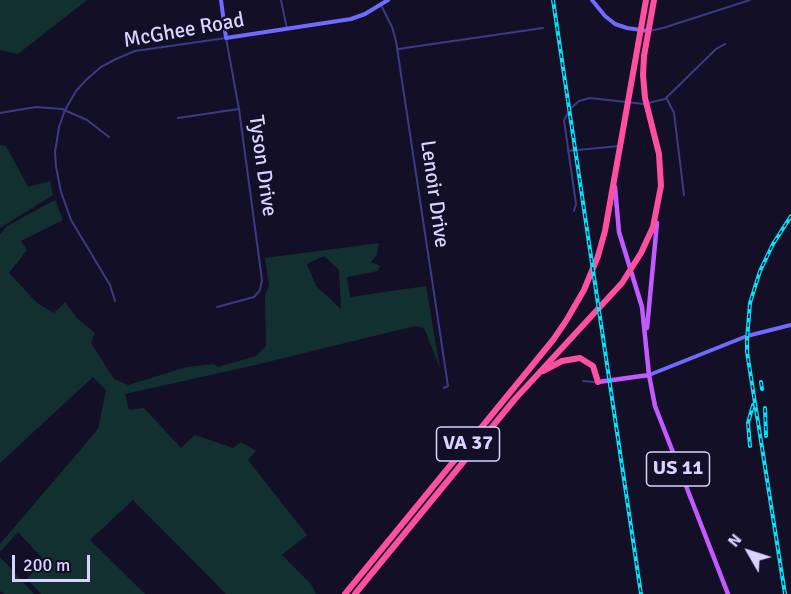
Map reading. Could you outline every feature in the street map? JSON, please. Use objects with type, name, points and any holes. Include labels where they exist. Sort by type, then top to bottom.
[{"type":"highway","name":"US 11","points":[[617,164],[646,0]]},
{"type":"highway","name":"US 11","points":[[654,0],[643,65],[647,104],[659,154],[661,186]]},
{"type":"highway","name":"VA 37","points":[[345,594],[553,340],[584,290],[600,250],[617,164]]},
{"type":"highway","name":"VA 37","points":[[355,594],[515,399],[622,283],[637,261],[653,227],[661,186]]},
{"type":"highway","points":[[478,443],[537,377],[556,364],[573,358],[583,359],[593,366],[598,382]]},
{"type":"main road","name":"US 11","points":[[617,164],[615,198],[617,223],[640,299],[655,406],[728,594]]},
{"type":"main road","name":"US 11","points":[[646,343],[652,253],[661,186]]},
{"type":"main road","points":[[598,382],[649,375]]},
{"type":"street","name":"Tyson Drive","points":[[217,307],[251,299],[259,292],[262,284],[262,265],[221,0]]},
{"type":"street","points":[[281,0],[286,29]]},
{"type":"street","name":"McGhee Road","points":[[115,301],[106,279],[71,220],[61,192],[56,167],[55,152],[59,127],[65,110],[86,80],[101,67],[135,51],[351,19],[388,0]]},
{"type":"street","points":[[592,0],[613,23],[622,27],[648,31],[750,0]]},
{"type":"street","name":"Lenoir Drive","points":[[381,5],[392,27],[398,49],[448,386],[444,388]]},
{"type":"street","points":[[398,49],[543,28]]},
{"type":"street","points":[[574,211],[576,204],[565,118],[574,105],[582,99],[590,98],[647,104],[667,98],[716,49],[725,44]]},
{"type":"street","points":[[667,98],[674,113],[684,195]]},
{"type":"street","points":[[0,113],[36,107],[65,110],[87,120],[109,138]]},
{"type":"street","points":[[178,118],[239,109]]},
{"type":"street","points":[[568,151],[620,146]]},
{"type":"street","points":[[649,375],[747,336],[791,326]]},
{"type":"street","points":[[583,381],[598,382]]},
{"type":"green space","points":[[0,0],[87,0],[18,54],[0,50]]},
{"type":"green space","points":[[0,145],[6,146],[28,187],[50,181],[53,195],[0,228]]},
{"type":"green space","points":[[55,200],[63,220],[21,241],[27,250],[9,273],[37,303],[54,313],[65,302],[77,318],[95,333],[91,343],[114,379],[128,385],[187,367],[214,364],[218,367],[256,356],[266,346],[265,295],[269,286],[265,258],[379,243],[377,255],[371,262],[380,266],[378,271],[347,277],[350,297],[426,286],[440,368],[424,328],[415,326],[125,394],[129,410],[144,408],[181,448],[195,435],[233,448],[241,442],[256,451],[248,460],[307,535],[282,555],[311,584],[316,594],[226,594],[133,500],[90,540],[145,594],[41,594],[27,579],[44,560],[18,532],[0,552],[0,544],[98,429],[106,390],[93,377],[0,463],[0,234],[7,226]],"holes":[[[324,256],[339,270],[341,309],[316,286],[307,264]]]},
{"type":"green space","points":[[0,557],[34,594],[5,594],[0,591]]},
{"type":"railway","points":[[553,0],[641,594]]},
{"type":"railway","points":[[785,594],[747,352],[747,339],[750,303],[760,271],[773,244],[791,216]]},
{"type":"railway","points":[[761,382],[762,389]]},
{"type":"railway","points":[[750,446],[748,423],[753,405]]},
{"type":"railway","points":[[765,408],[766,436]]}]
